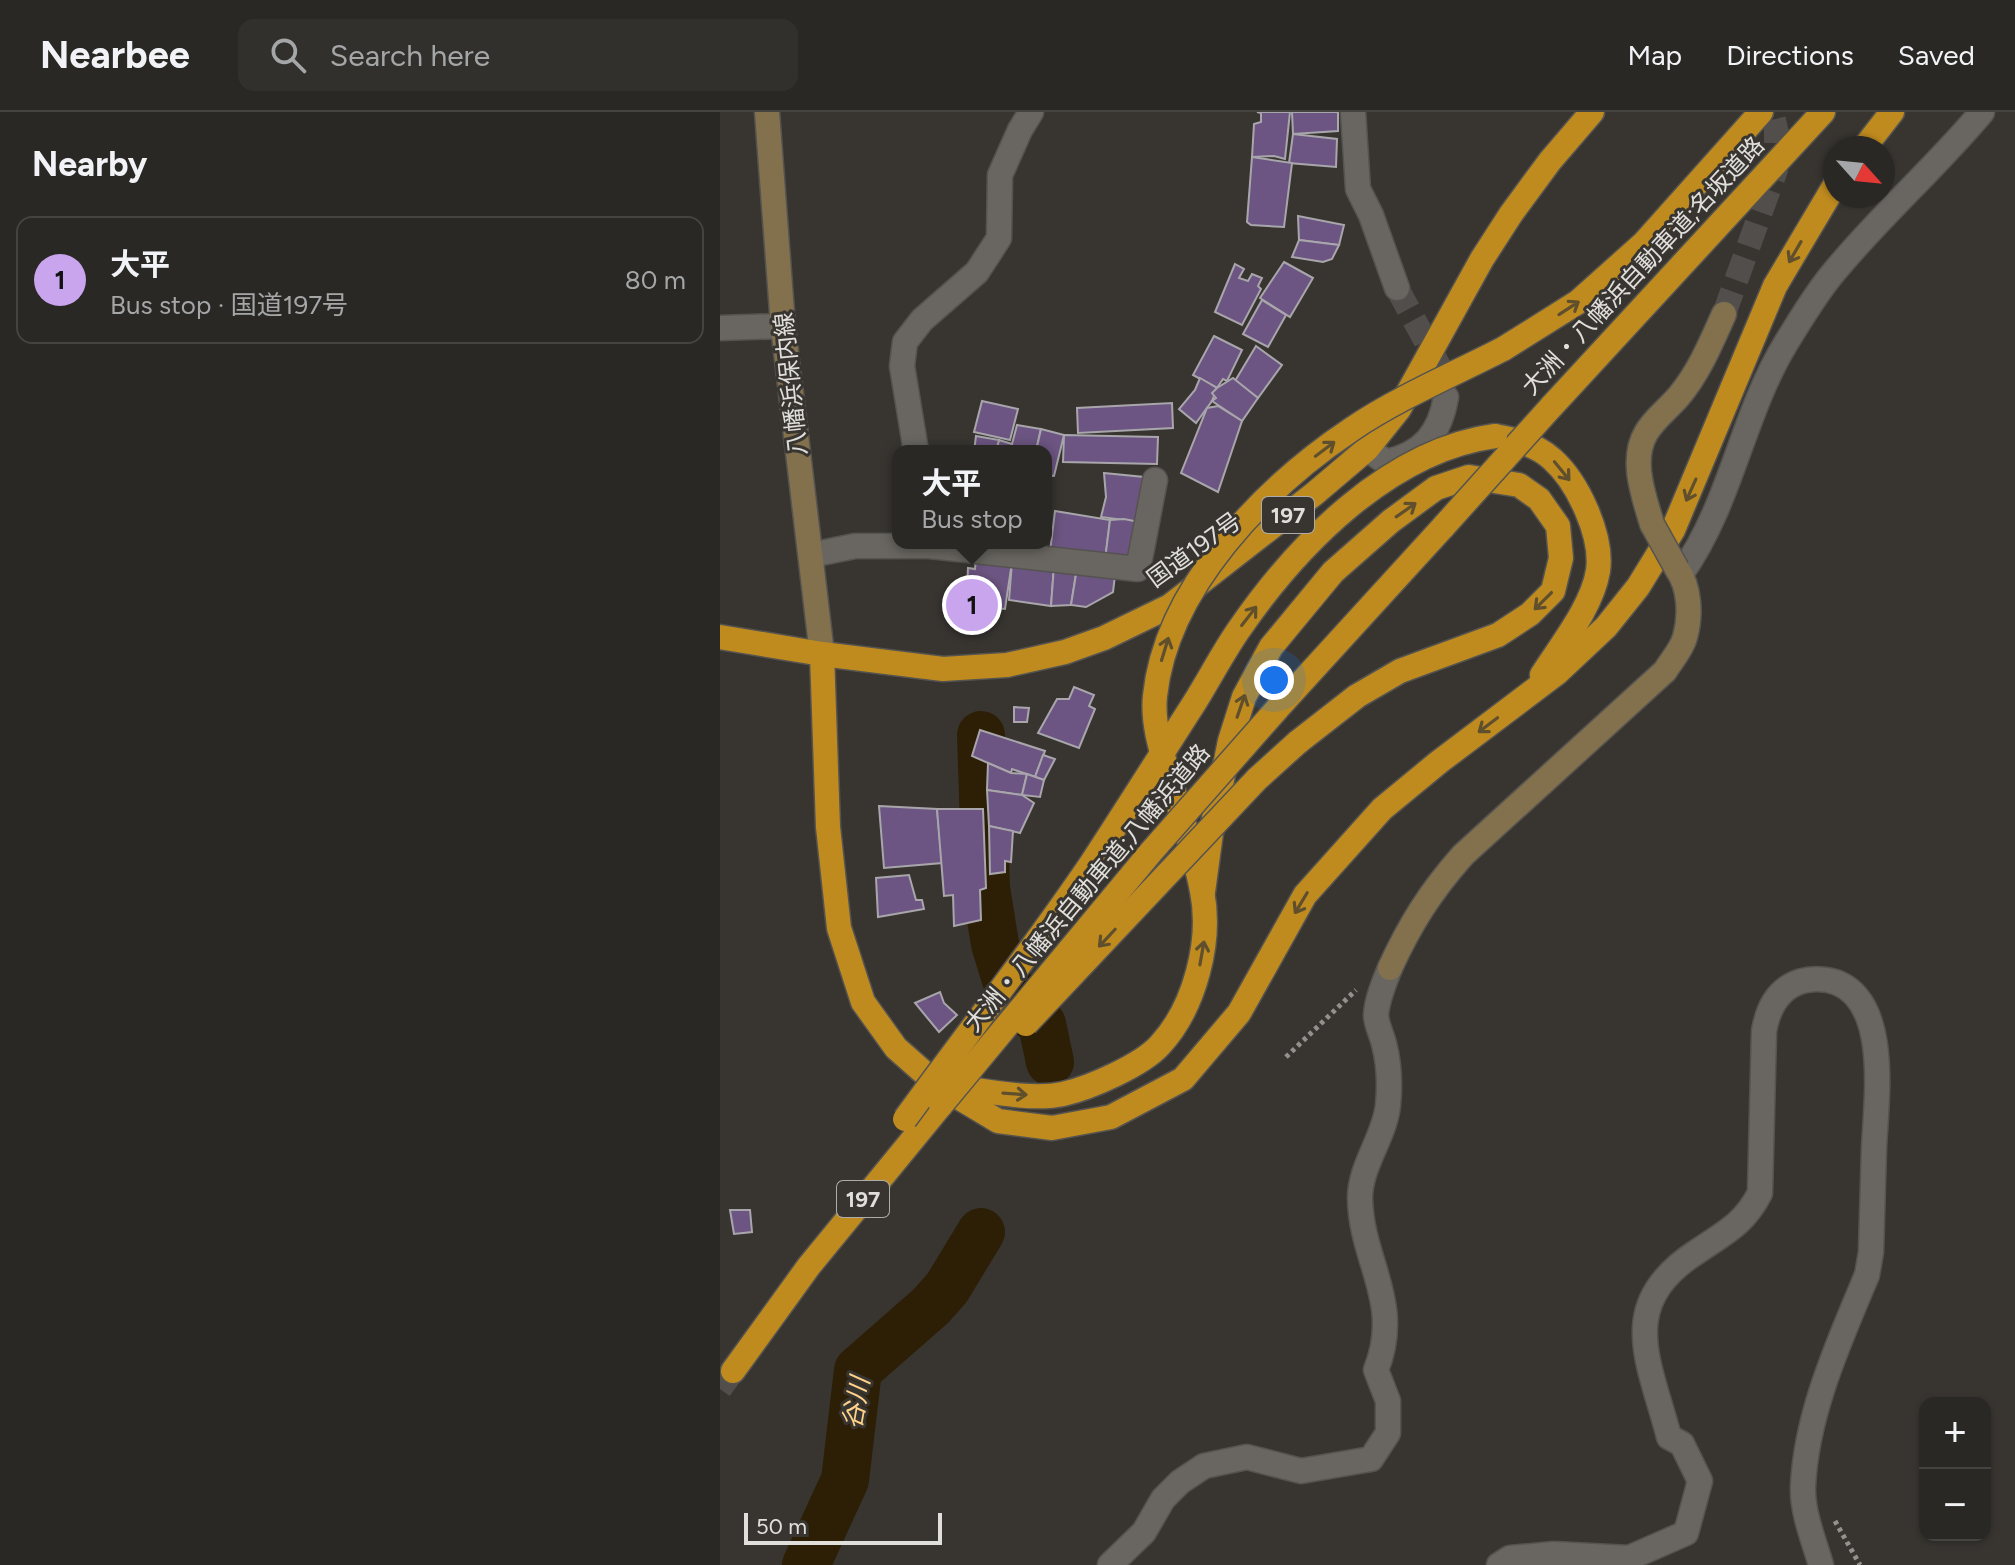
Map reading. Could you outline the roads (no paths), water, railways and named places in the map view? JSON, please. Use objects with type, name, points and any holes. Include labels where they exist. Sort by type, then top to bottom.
[{"type":"highway","name":"国道197号","points":[[822,654],[943,669],[1007,665],[1065,652],[1104,638],[1170,606],[1367,449],[1399,409],[1482,259],[1511,214],[1550,161],[1592,112]]},
{"type":"highway","points":[[1203,892],[1158,741],[1154,699],[1164,645],[1197,582],[1248,517],[1296,471],[1353,428],[1503,349],[1578,302],[1644,243],[1761,112]]},
{"type":"highway","name":"大洲・八幡浜自動車道;名坂道路","points":[[1500,447],[1551,407],[1823,112]]},
{"type":"highway","points":[[1873,136],[1892,112]]},
{"type":"highway","points":[[822,654],[828,827],[839,928],[863,1002],[896,1048],[939,1095],[998,1121],[1052,1128],[1111,1117],[1183,1079],[1239,1013],[1305,895],[1382,809],[1557,673],[1606,627],[1638,587],[1673,530],[1775,286],[1823,205]]},
{"type":"highway","points":[[733,1371],[911,1126],[1089,865],[1240,628],[1282,573],[1330,523],[1385,480],[1430,453],[1469,440],[1500,447],[1515,439],[1551,458],[1574,485],[1589,515],[1597,548],[1598,572],[1582,612],[1530,694]]},
{"type":"highway","name":"大洲・八幡浜自動車道;八幡浜道路","points":[[911,1126],[1277,709],[1444,526],[1500,447]]},
{"type":"highway","points":[[939,1095],[1016,1035],[1257,779],[1298,742],[1357,696],[1400,671],[1498,635],[1530,614],[1553,591],[1561,558],[1558,526],[1539,499],[1519,485],[1469,477],[1436,488],[1391,521],[1333,572],[1271,647],[1244,697],[1230,741],[1217,803],[1203,892],[1204,949],[1191,997],[1160,1046],[1119,1074],[1062,1095],[939,1095]]},
{"type":"highway","name":"197","points":[[720,637],[822,654]]},
{"type":"street","name":"八幡浜保内線","points":[[767,112],[783,326],[822,654]]},
{"type":"street","points":[[915,445],[902,366],[905,342],[922,320],[977,272],[999,238],[1000,175],[1031,112]]},
{"type":"street","points":[[1353,112],[1358,189],[1397,288]]},
{"type":"street","points":[[1679,571],[1695,554],[1717,509],[1751,415],[1785,345],[1832,274],[1982,112]]},
{"type":"street","points":[[1110,1565],[1144,1532],[1163,1499],[1180,1482],[1204,1466],[1247,1457],[1301,1471],[1371,1459],[1388,1433],[1388,1401],[1376,1370],[1384,1348],[1387,1320],[1363,1222],[1360,1195],[1388,1106],[1389,1063],[1376,1018],[1380,996],[1406,933],[1434,886],[1463,855],[1665,671],[1685,640],[1690,608],[1679,571],[1652,524],[1641,485],[1639,455],[1644,436],[1699,368],[1724,314]]},
{"type":"street","points":[[720,328],[783,326]]},
{"type":"street","points":[[1367,449],[1386,462],[1406,458],[1432,437],[1443,413],[1446,397]]},
{"type":"street","points":[[972,549],[1138,569],[1155,480]]},
{"type":"street","points":[[811,555],[855,546],[892,545]]},
{"type":"street","points":[[1499,1565],[1510,1558],[1554,1554],[1629,1558],[1686,1533],[1700,1481],[1682,1444],[1669,1437],[1652,1382],[1644,1348],[1650,1303],[1663,1279],[1682,1261],[1738,1226],[1752,1208],[1760,1193],[1764,1031],[1768,1010],[1783,990],[1803,980],[1829,979],[1848,987],[1864,1007],[1874,1036],[1877,1071],[1869,1264],[1811,1423],[1803,1487],[1805,1507],[1821,1565]]},
{"type":"waterway","name":"谷川","points":[[981,735],[986,888],[995,944],[1006,980],[1028,1013],[1042,1024],[1050,1062]]},
{"type":"waterway","name":"谷川","points":[[806,1565],[845,1480],[858,1370],[931,1306],[947,1288],[981,1232]]},
{"type":"tunnel","points":[[1724,314],[1776,170],[1776,129],[1772,112]]},
{"type":"tunnel","points":[[1397,288],[1438,364],[1446,397]]},
{"type":"tunnel","points":[[720,1389],[733,1371]]},
{"type":"place","name":"大平","points":[[972,605]]}]
